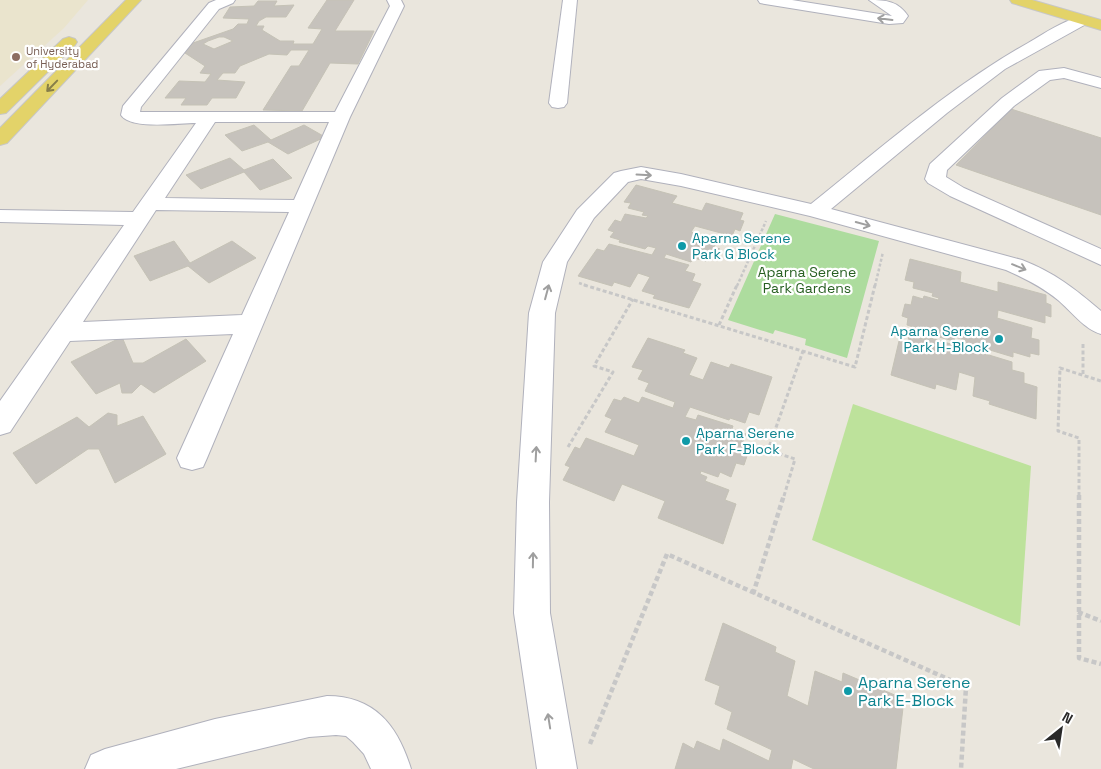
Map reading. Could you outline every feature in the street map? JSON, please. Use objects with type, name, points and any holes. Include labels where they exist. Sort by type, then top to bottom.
[{"type":"main road","points":[[0,139],[134,0]]},
{"type":"main road","points":[[1017,0],[1101,25]]},
{"type":"main road","points":[[0,109],[82,30]]},
{"type":"street","points":[[228,0],[214,6],[132,106],[130,115],[141,119],[341,117]]},
{"type":"street","points":[[192,458],[341,117],[396,6],[394,0]]},
{"type":"street","points":[[558,104],[570,0]]},
{"type":"street","points":[[766,0],[889,20],[898,20],[900,18],[899,12],[876,0]]},
{"type":"street","points":[[815,211],[940,109],[999,66],[1083,20]]},
{"type":"street","points":[[1101,82],[1064,73],[1045,75],[1008,102],[937,168],[935,179],[957,192],[1101,258]]},
{"type":"street","points":[[0,424],[209,117]]},
{"type":"street","points":[[557,769],[532,613],[534,502],[542,313],[555,262],[585,215],[607,190],[622,178],[641,173],[681,180],[815,211],[992,258],[1040,276],[1065,293],[1101,325]]},
{"type":"street","points":[[0,216],[302,206]]},
{"type":"street","points":[[63,332],[250,324]]},
{"type":"street","points":[[105,769],[232,733],[327,715],[354,719],[376,736],[388,757],[391,769]]},
{"type":"path","points":[[718,325],[775,202]]},
{"type":"path","points":[[552,274],[855,367],[888,231]]},
{"type":"path","points":[[563,453],[613,372],[594,366],[633,299]]},
{"type":"path","points":[[753,594],[795,459],[768,450],[803,351]]},
{"type":"path","points":[[1101,381],[1060,368],[1058,431],[1079,438],[1079,658],[1101,664]]},
{"type":"path","points":[[587,751],[667,554],[753,594],[966,687],[961,769]]},
{"type":"path","points":[[1078,612],[1101,621]]},
{"type":"shaded area","name":"University of Hyderabad","points":[[0,0],[88,0],[64,28],[0,86]]},
{"type":"green space","name":"Aparna Serene Park Gardens","points":[[775,214],[879,241],[847,358],[805,345],[806,339],[775,330],[773,334],[728,320]]},
{"type":"green space","points":[[853,404],[1031,466],[1020,626],[812,540]]},
{"type":"building","points":[[327,0],[354,0],[335,31],[374,31],[358,64],[330,63],[302,111],[263,110],[291,66],[299,66],[309,50],[291,50],[287,55],[269,54],[240,66],[235,73],[223,73],[217,80],[245,82],[236,98],[212,98],[207,105],[181,105],[186,98],[165,98],[179,81],[205,82],[211,74],[200,73],[205,66],[185,53],[193,43],[233,29],[238,24],[247,24],[249,19],[223,18],[230,7],[254,6],[258,1],[277,1],[274,6],[294,5],[286,17],[266,17],[259,21],[256,26],[264,26],[262,30],[280,41],[294,41],[293,44],[313,44],[322,29],[308,28]],"holes":[[[219,37],[233,41],[214,49],[203,44]]]},
{"type":"building","points":[[1011,109],[1101,138],[1101,215],[956,165]]},
{"type":"building","points":[[254,125],[271,140],[304,125],[325,137],[288,154],[268,142],[242,151],[225,135]]},
{"type":"building","points":[[230,158],[244,170],[273,159],[292,178],[260,190],[244,172],[201,189],[186,175]]},
{"type":"building","name":"Aparna Serene Park G Block","points":[[636,185],[677,196],[672,203],[702,211],[706,203],[743,213],[740,220],[744,221],[740,231],[735,229],[732,236],[695,226],[691,232],[718,239],[714,247],[720,249],[714,260],[708,258],[706,261],[693,258],[691,262],[666,254],[664,258],[689,265],[685,271],[695,274],[692,281],[701,284],[689,308],[653,298],[655,295],[642,291],[650,277],[638,273],[630,287],[614,282],[612,286],[578,276],[597,249],[604,251],[609,244],[652,255],[656,248],[648,246],[645,249],[619,242],[620,240],[610,237],[614,232],[608,230],[615,220],[621,222],[625,214],[646,218],[648,216],[642,215],[644,212],[628,208],[631,203],[624,202]]},
{"type":"building","points":[[174,241],[190,263],[232,241],[256,258],[209,283],[188,266],[150,281],[134,256]]},
{"type":"building","name":"Aparna Serene Park H-Block","points":[[910,259],[961,272],[960,282],[998,292],[998,282],[1046,295],[1046,303],[1051,305],[1051,317],[1045,315],[1045,323],[998,310],[997,318],[1032,328],[1031,338],[1039,340],[1039,355],[1030,353],[1030,357],[1013,352],[1013,357],[980,347],[979,352],[1012,362],[1012,370],[1024,373],[1024,383],[1037,387],[1036,419],[989,404],[990,401],[973,396],[975,377],[959,372],[956,390],[936,384],[935,389],[891,375],[899,341],[908,343],[909,334],[924,339],[924,336],[964,348],[965,340],[955,337],[954,341],[920,332],[920,329],[907,325],[908,318],[902,316],[905,304],[911,305],[913,296],[923,299],[924,296],[938,300],[939,298],[932,296],[933,293],[913,288],[914,282],[905,280]]},
{"type":"building","points":[[122,337],[133,363],[143,363],[186,339],[206,361],[154,393],[141,384],[132,393],[122,393],[120,383],[96,394],[71,362]]},
{"type":"building","name":"Aparna Serene Park F-Block","points":[[648,338],[685,350],[683,353],[697,358],[689,375],[703,380],[711,362],[729,368],[731,364],[772,377],[759,415],[749,412],[745,423],[730,418],[729,420],[690,407],[685,417],[696,420],[698,415],[733,426],[732,429],[746,434],[742,444],[750,447],[744,465],[736,463],[731,477],[720,472],[718,477],[701,471],[700,474],[707,477],[705,481],[729,490],[725,500],[736,504],[723,544],[658,518],[665,501],[622,484],[614,501],[563,480],[570,467],[565,465],[575,447],[580,449],[586,438],[634,456],[639,445],[605,432],[612,419],[605,416],[614,399],[621,401],[624,397],[639,403],[642,397],[673,408],[675,402],[645,391],[649,383],[638,379],[643,370],[632,367]]},
{"type":"building","points":[[108,413],[117,415],[117,426],[143,416],[166,454],[115,483],[99,449],[88,449],[36,484],[13,453],[77,417],[89,427]]},
{"type":"building","name":"Aparna Serene Park E-Block","points":[[723,623],[776,647],[775,652],[795,661],[787,696],[808,706],[815,671],[842,682],[843,673],[904,699],[896,769],[814,769],[793,759],[791,769],[675,769],[683,743],[694,749],[697,741],[720,751],[723,739],[769,761],[772,750],[727,729],[732,712],[715,704],[720,686],[705,680]]},
{"type":"place","name":"University of Hyderabad","points":[[16,57]]},
{"type":"place","name":"Aparna Serene Park G Block","points":[[682,246]]},
{"type":"place","name":"Aparna Serene Park H-Block","points":[[999,339]]},
{"type":"place","name":"Aparna Serene Park F-Block","points":[[686,441]]},
{"type":"place","name":"Aparna Serene Park E-Block","points":[[848,691]]}]
